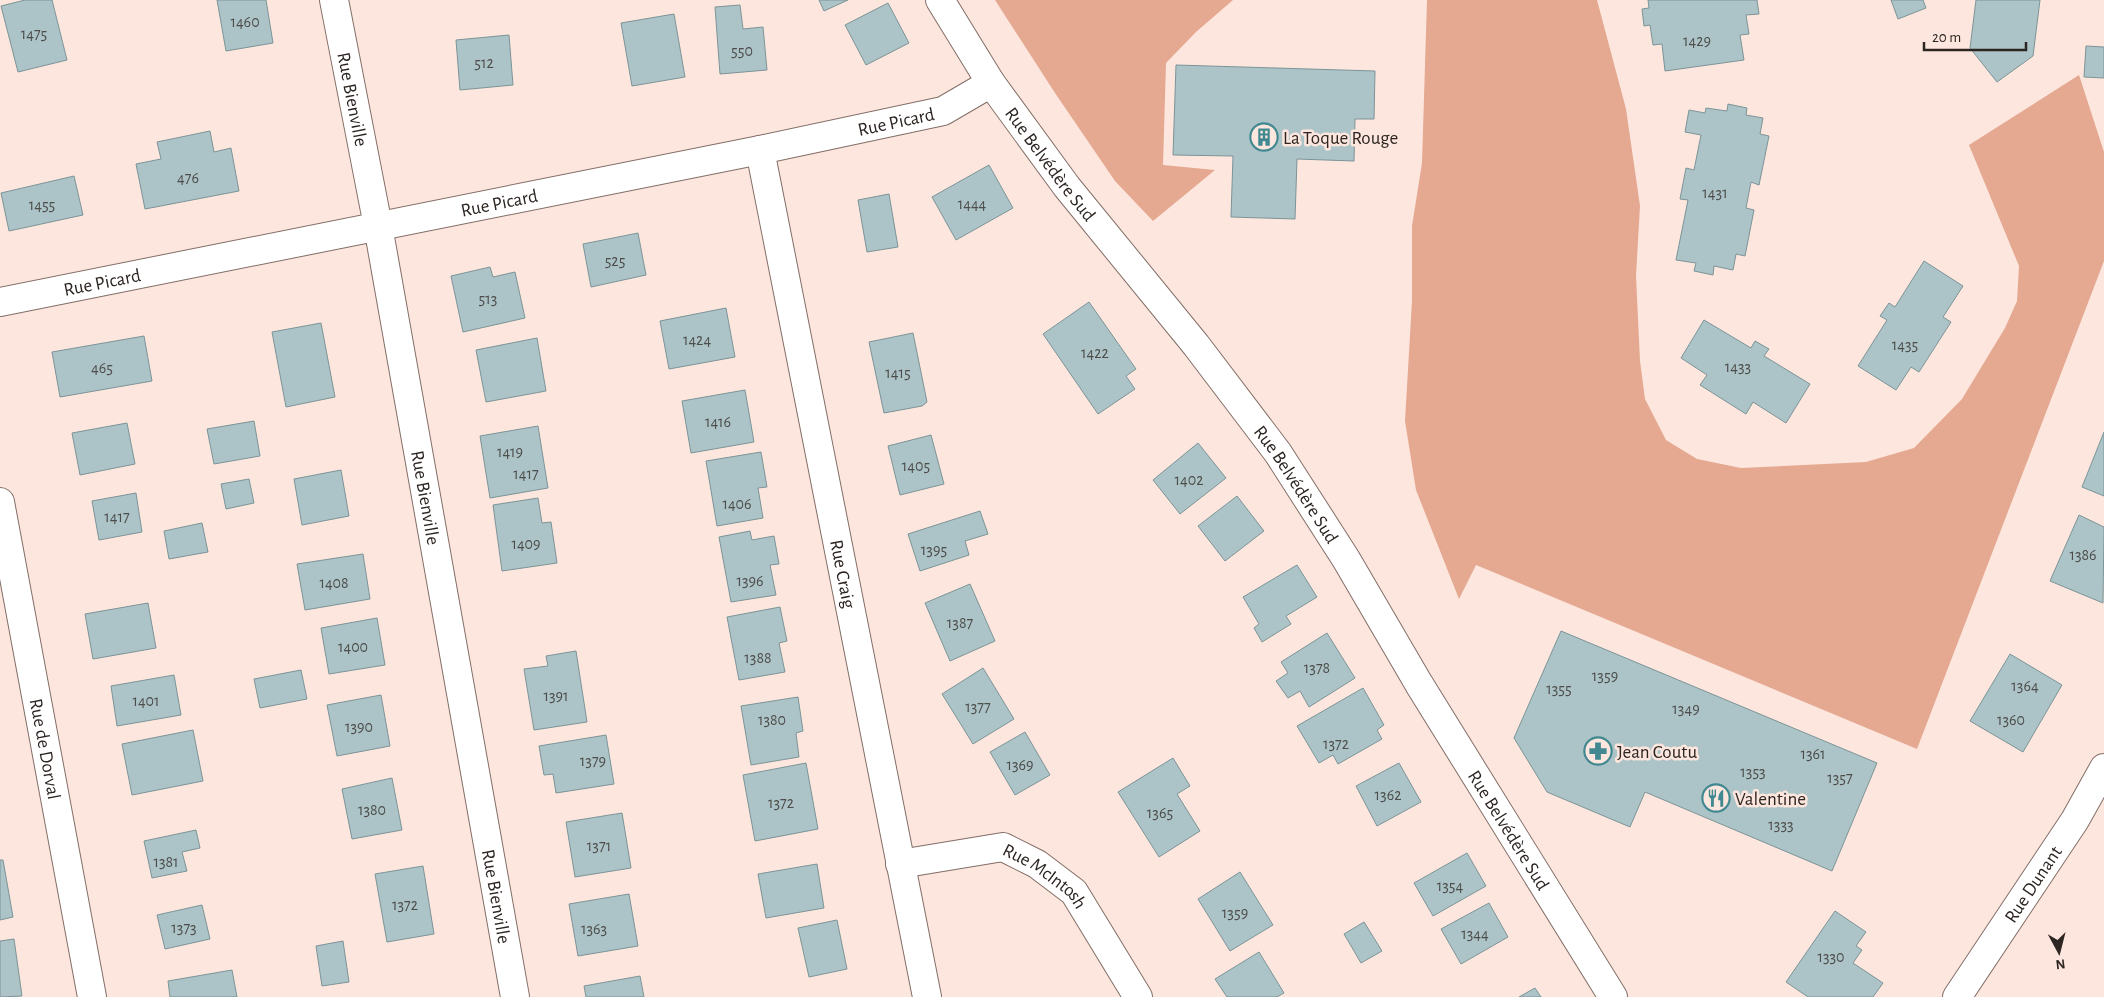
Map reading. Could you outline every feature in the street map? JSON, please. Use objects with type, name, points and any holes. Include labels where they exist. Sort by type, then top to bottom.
[{"type":"street","name":"Rue Bienville","points":[[334,0],[378,226],[515,997]]},
{"type":"street","name":"Rue Belvédère Sud","points":[[940,0],[992,83],[1067,187],[1196,345],[1278,453],[1346,558],[1419,684],[1613,997]]},
{"type":"street","name":"Rue Picard","points":[[0,302],[760,150],[943,111],[992,83]]},
{"type":"street","name":"Rue Craig","points":[[760,150],[927,997]]},
{"type":"street","name":"Rue de Dorval","points":[[0,502],[92,997]]},
{"type":"street","name":"Rue Dunant","points":[[1957,997],[2074,820],[2104,768]]},
{"type":"street","name":"Rue McIntosh","points":[[900,864],[1003,846],[1037,864],[1074,892],[1138,997]]},
{"type":"shaded area","points":[[995,0],[1233,0],[1196,32],[1166,63],[1163,165],[1215,170],[1153,221],[1115,181]]},
{"type":"shaded area","points":[[1427,0],[1597,0],[1626,109],[1640,206],[1636,276],[1640,361],[1645,399],[1666,440],[1697,459],[1741,468],[1866,462],[1914,448],[1962,399],[2005,328],[2017,301],[2019,266],[1969,145],[2079,75],[2104,152],[2104,261],[1917,749],[1476,565],[1459,599],[1416,490],[1405,421],[1412,301],[1412,226],[1422,163]]},
{"type":"building","points":[[25,0],[52,0],[67,60],[18,72],[1,6]]},
{"type":"building","points":[[217,0],[266,0],[273,43],[226,51]]},
{"type":"building","points":[[819,0],[848,0],[824,11]]},
{"type":"building","points":[[1648,0],[1757,0],[1759,14],[1746,15],[1749,34],[1740,35],[1744,60],[1665,71],[1662,44],[1653,45],[1650,25],[1644,26],[1642,9],[1649,8]]},
{"type":"building","points":[[1891,0],[1923,0],[1926,8],[1898,19]]},
{"type":"building","points":[[1976,0],[2040,0],[2033,56],[1997,82],[1970,48]]},
{"type":"building","points":[[888,3],[909,43],[866,65],[845,25]]},
{"type":"building","points":[[740,5],[743,29],[763,27],[767,70],[720,74],[715,7]]},
{"type":"building","points":[[674,14],[685,77],[632,86],[621,23]]},
{"type":"building","points":[[509,35],[513,85],[460,90],[456,40]]},
{"type":"building","points":[[2086,46],[2104,47],[2104,78],[2084,77]]},
{"type":"building","name":"La Toque Rouge","points":[[1176,65],[1375,71],[1374,119],[1355,119],[1354,161],[1297,159],[1295,219],[1231,217],[1233,156],[1173,155]]},
{"type":"building","points":[[1728,104],[1747,108],[1746,115],[1763,118],[1760,134],[1769,136],[1759,185],[1751,182],[1746,208],[1754,210],[1745,256],[1736,254],[1733,270],[1714,266],[1713,275],[1694,271],[1696,263],[1676,260],[1688,200],[1680,199],[1686,168],[1694,170],[1701,135],[1685,132],[1689,110],[1705,113],[1706,108],[1727,111]]},
{"type":"building","points":[[210,131],[214,152],[231,148],[239,191],[145,209],[136,164],[161,159],[157,142]]},
{"type":"building","points":[[989,165],[1013,208],[956,240],[932,197]]},
{"type":"building","points":[[74,176],[83,215],[9,231],[1,193]]},
{"type":"building","points":[[889,194],[898,247],[867,252],[858,200]]},
{"type":"building","points":[[638,233],[646,275],[591,287],[583,244]]},
{"type":"building","points":[[1924,261],[1963,286],[1943,317],[1951,322],[1919,372],[1911,367],[1896,390],[1858,366],[1887,320],[1880,316],[1889,303],[1895,307]]},
{"type":"building","points":[[490,267],[493,277],[515,272],[525,318],[463,332],[451,276]]},
{"type":"building","points":[[1089,302],[1136,369],[1126,376],[1135,389],[1098,414],[1043,334]]},
{"type":"building","points":[[726,308],[735,357],[669,369],[660,321]]},
{"type":"building","points":[[1704,320],[1751,348],[1755,341],[1769,349],[1764,356],[1810,384],[1786,423],[1753,402],[1746,414],[1700,385],[1707,375],[1681,358]]},
{"type":"building","points":[[321,323],[335,397],[286,407],[272,332]]},
{"type":"building","points":[[913,333],[927,402],[922,406],[884,413],[869,342]]},
{"type":"building","points":[[144,336],[152,381],[60,397],[52,352]]},
{"type":"building","points":[[537,338],[546,391],[486,402],[476,350]]},
{"type":"building","points":[[745,390],[754,442],[691,453],[682,401]]},
{"type":"building","points":[[254,421],[260,456],[214,464],[207,429]]},
{"type":"building","points":[[127,423],[135,464],[80,475],[72,433]]},
{"type":"building","points":[[538,426],[548,488],[490,498],[480,436]]},
{"type":"building","points":[[2104,432],[2104,496],[2082,487]]},
{"type":"building","points":[[931,435],[944,484],[900,495],[888,446]]},
{"type":"building","points":[[1198,443],[1226,478],[1180,514],[1153,480]]},
{"type":"building","points":[[761,452],[767,487],[758,488],[763,518],[717,526],[706,461]]},
{"type":"building","points":[[341,470],[349,516],[302,525],[294,479]]},
{"type":"building","points":[[249,479],[254,503],[226,509],[221,484]]},
{"type":"building","points":[[136,493],[142,532],[99,540],[92,501]]},
{"type":"building","points":[[1237,496],[1264,531],[1225,561],[1198,526]]},
{"type":"building","points":[[538,498],[542,523],[551,522],[557,563],[502,571],[493,505]]},
{"type":"building","points":[[980,511],[988,534],[965,541],[969,555],[920,571],[908,534]]},
{"type":"building","points":[[2079,515],[2104,527],[2103,603],[2050,581]]},
{"type":"building","points":[[202,523],[208,552],[169,559],[164,531]]},
{"type":"building","points":[[750,531],[752,540],[774,536],[779,564],[770,565],[776,595],[731,602],[719,537]]},
{"type":"building","points":[[363,554],[370,599],[305,610],[297,564]]},
{"type":"building","points":[[1297,565],[1317,597],[1286,616],[1291,624],[1262,642],[1254,628],[1259,624],[1243,597]]},
{"type":"building","points":[[970,584],[995,641],[950,661],[925,603]]},
{"type":"building","points":[[148,603],[156,648],[93,659],[85,614]]},
{"type":"building","points":[[780,607],[787,641],[779,643],[785,672],[739,680],[727,617]]},
{"type":"building","points":[[377,618],[385,665],[329,674],[321,628]]},
{"type":"building","points":[[1561,631],[1877,763],[1832,871],[1645,792],[1630,827],[1547,792],[1514,738]]},
{"type":"building","points":[[1327,633],[1355,678],[1309,707],[1300,691],[1288,698],[1276,681],[1288,673],[1281,662]]},
{"type":"building","points":[[576,651],[587,722],[534,730],[524,669],[548,666],[546,656]]},
{"type":"building","points":[[2010,654],[2062,685],[2023,752],[1970,721]]},
{"type":"building","points":[[983,668],[1014,719],[973,744],[942,694]]},
{"type":"building","points":[[301,670],[307,699],[260,708],[254,679]]},
{"type":"building","points":[[174,675],[181,715],[117,726],[111,686]]},
{"type":"building","points":[[1363,688],[1384,725],[1377,730],[1382,739],[1338,764],[1333,755],[1319,763],[1297,726]]},
{"type":"building","points":[[381,695],[390,746],[337,756],[327,705]]},
{"type":"building","points":[[798,697],[803,731],[796,733],[799,757],[751,765],[741,706]]},
{"type":"building","points":[[193,730],[203,781],[132,795],[122,744]]},
{"type":"building","points":[[1025,732],[1050,775],[1015,795],[990,752]]},
{"type":"building","points":[[606,735],[614,784],[556,793],[553,774],[544,775],[539,746]]},
{"type":"building","points":[[1173,758],[1190,786],[1177,794],[1200,831],[1159,857],[1118,792]]},
{"type":"building","points":[[806,763],[818,829],[755,841],[743,775]]},
{"type":"building","points":[[1399,763],[1421,802],[1377,826],[1356,786]]},
{"type":"building","points":[[392,778],[402,830],[352,839],[342,789]]},
{"type":"building","points":[[622,813],[631,868],[575,877],[566,822]]},
{"type":"building","points":[[196,830],[200,848],[182,852],[187,871],[152,878],[144,841]]},
{"type":"building","points":[[1467,853],[1486,886],[1433,916],[1414,883]]},
{"type":"building","points":[[0,860],[3,860],[13,917],[0,920]]},
{"type":"building","points":[[817,864],[824,908],[766,918],[758,874]]},
{"type":"building","points":[[423,866],[434,934],[387,942],[375,874]]},
{"type":"building","points":[[1240,872],[1273,925],[1230,951],[1198,899]]},
{"type":"building","points":[[629,894],[638,946],[578,956],[569,904]]},
{"type":"building","points":[[1489,903],[1508,937],[1461,964],[1441,929]]},
{"type":"building","points":[[202,905],[210,939],[165,949],[157,915]]},
{"type":"building","points":[[1835,911],[1866,932],[1856,946],[1862,950],[1853,963],[1883,983],[1873,997],[1808,997],[1786,982]]},
{"type":"building","points":[[837,920],[847,969],[809,977],[798,928]]},
{"type":"building","points":[[1364,922],[1382,951],[1361,963],[1344,934]]},
{"type":"building","points":[[14,939],[22,996],[0,997],[0,941]]},
{"type":"building","points":[[343,941],[349,982],[322,986],[316,946]]},
{"type":"building","points":[[1259,952],[1284,993],[1277,997],[1227,997],[1215,979]]},
{"type":"building","points":[[232,970],[237,997],[170,997],[168,981]]},
{"type":"building","points":[[640,976],[644,997],[586,997],[584,986]]},
{"type":"building","points":[[1535,988],[1541,997],[1519,997]]},
{"type":"place","name":"La Toque Rouge","points":[[1264,137]]},
{"type":"place","name":"Jean Coutu","points":[[1598,751]]},
{"type":"place","name":"Valentine","points":[[1716,798]]}]
